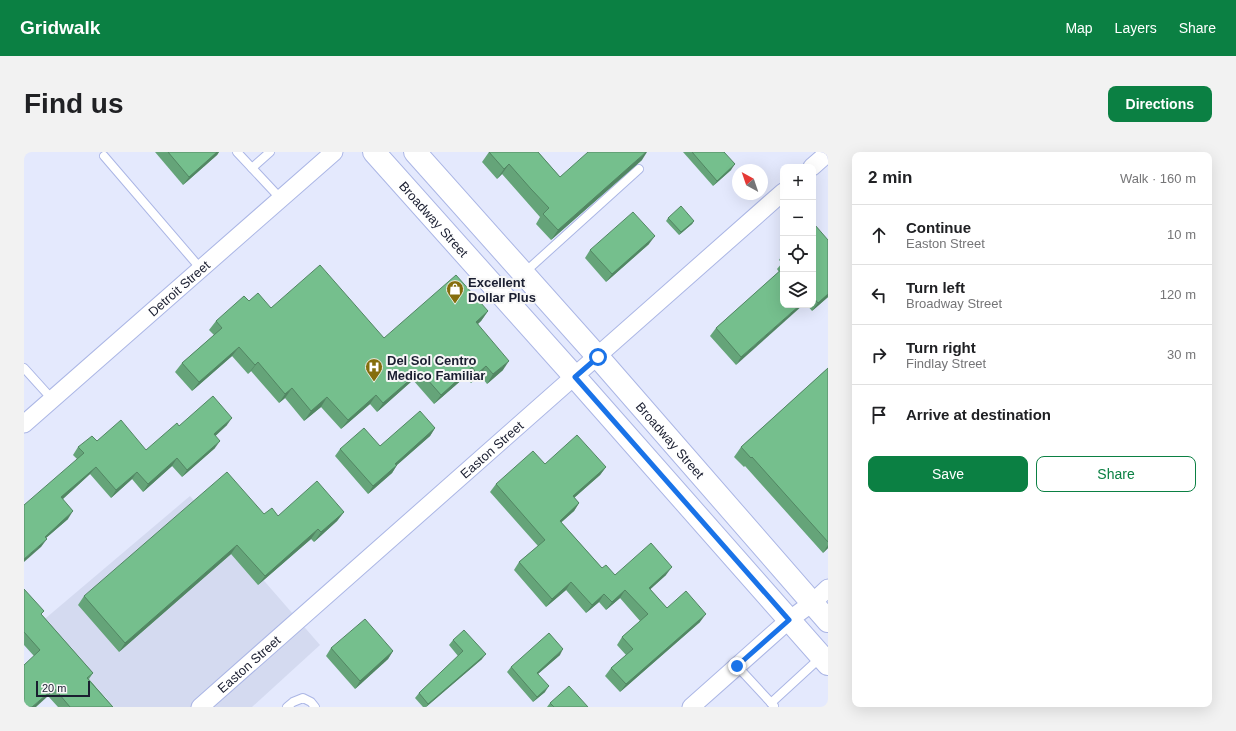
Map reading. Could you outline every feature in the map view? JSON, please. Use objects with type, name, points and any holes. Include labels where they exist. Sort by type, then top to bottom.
[{"type":"main road","name":"Broadway Street","points":[[374,152],[575,377],[825,661]]},
{"type":"main road","name":"Broadway Street","points":[[415,152],[598,357],[828,621]]},
{"type":"street","name":"Detroit Street","points":[[24,424],[334,152]]},
{"type":"street","points":[[815,164],[828,153]]},
{"type":"street","name":"Easton Street","points":[[205,706],[780,195]]},
{"type":"street","points":[[691,707],[789,620],[812,603],[828,588]]},
{"type":"lane","points":[[237,152],[281,199]]},
{"type":"lane","points":[[252,168],[270,152]]},
{"type":"lane","points":[[104,156],[201,269]]},
{"type":"lane","points":[[523,273],[640,169]]},
{"type":"lane","points":[[24,368],[52,399]]},
{"type":"lane","points":[[737,666],[773,705],[825,661]]},
{"type":"lane","points":[[287,707],[293,702],[303,698],[311,702],[315,707]]},
{"type":"shaded area","points":[[190,496],[320,645],[252,707],[114,707],[40,623]]},
{"type":"building","points":[[168,152],[217,152],[189,177]]},
{"type":"building","points":[[489,152],[538,152],[560,177],[588,152],[646,152],[558,230],[543,214],[549,208],[509,164],[504,169]]},
{"type":"building","points":[[692,152],[724,152],[735,164],[732,164],[732,167],[717,181]]},
{"type":"building","points":[[681,206],[694,221],[681,232],[668,218]]},
{"type":"building","points":[[633,212],[655,236],[612,274],[590,250]]},
{"type":"building","points":[[816,226],[828,240],[828,294],[818,303],[816,301]]},
{"type":"building","points":[[320,265],[384,338],[456,275],[488,311],[476,322],[509,361],[493,374],[486,366],[477,374],[472,367],[441,395],[420,371],[383,403],[376,395],[348,420],[327,397],[311,411],[292,388],[285,394],[258,362],[255,365],[239,347],[199,382],[182,363],[222,328],[216,321],[244,296],[249,301],[258,293],[271,308]]},
{"type":"building","points":[[780,271],[780,308],[797,308],[741,357],[716,328]]},
{"type":"building","points":[[828,368],[828,542],[752,457],[751,458],[741,447]]},
{"type":"building","points":[[213,396],[232,418],[214,434],[220,441],[187,470],[177,458],[148,484],[137,472],[116,490],[96,467],[61,497],[73,511],[45,537],[47,539],[24,559],[24,505],[84,453],[78,447],[92,436],[97,441],[121,420],[146,450],[177,423],[179,426]]},
{"type":"building","points":[[420,411],[435,428],[373,486],[340,449],[364,428],[380,446]]},
{"type":"building","points":[[577,435],[606,467],[573,496],[579,503],[560,521],[602,568],[606,565],[615,575],[651,543],[672,567],[649,588],[667,608],[686,591],[706,614],[626,684],[611,668],[633,649],[622,637],[648,614],[625,590],[612,602],[604,594],[592,605],[571,582],[552,599],[519,562],[545,540],[496,484],[533,451],[545,464]]},
{"type":"building","points":[[227,472],[264,514],[272,508],[278,516],[317,481],[344,512],[321,532],[318,529],[265,576],[237,545],[125,643],[84,596]]},
{"type":"building","points":[[24,589],[44,611],[41,614],[93,673],[87,678],[113,707],[70,707],[54,688],[32,707],[24,707],[24,665],[40,650],[24,632]]},
{"type":"building","points":[[365,619],[393,651],[360,681],[331,648]]},
{"type":"building","points":[[464,630],[486,654],[428,704],[419,693],[463,651],[453,640]]},
{"type":"building","points":[[549,633],[563,649],[537,673],[549,686],[537,697],[511,667]]},
{"type":"building","points":[[569,686],[588,707],[554,707],[550,703]]},
{"type":"place","name":"Excellent Dollar Plus","points":[[455,304]]},
{"type":"place","name":"Del Sol Centro Medico Familiar","points":[[374,382]]},
{"type":"route","points":[[598,357],[575,377],[789,620],[737,666]]}]
